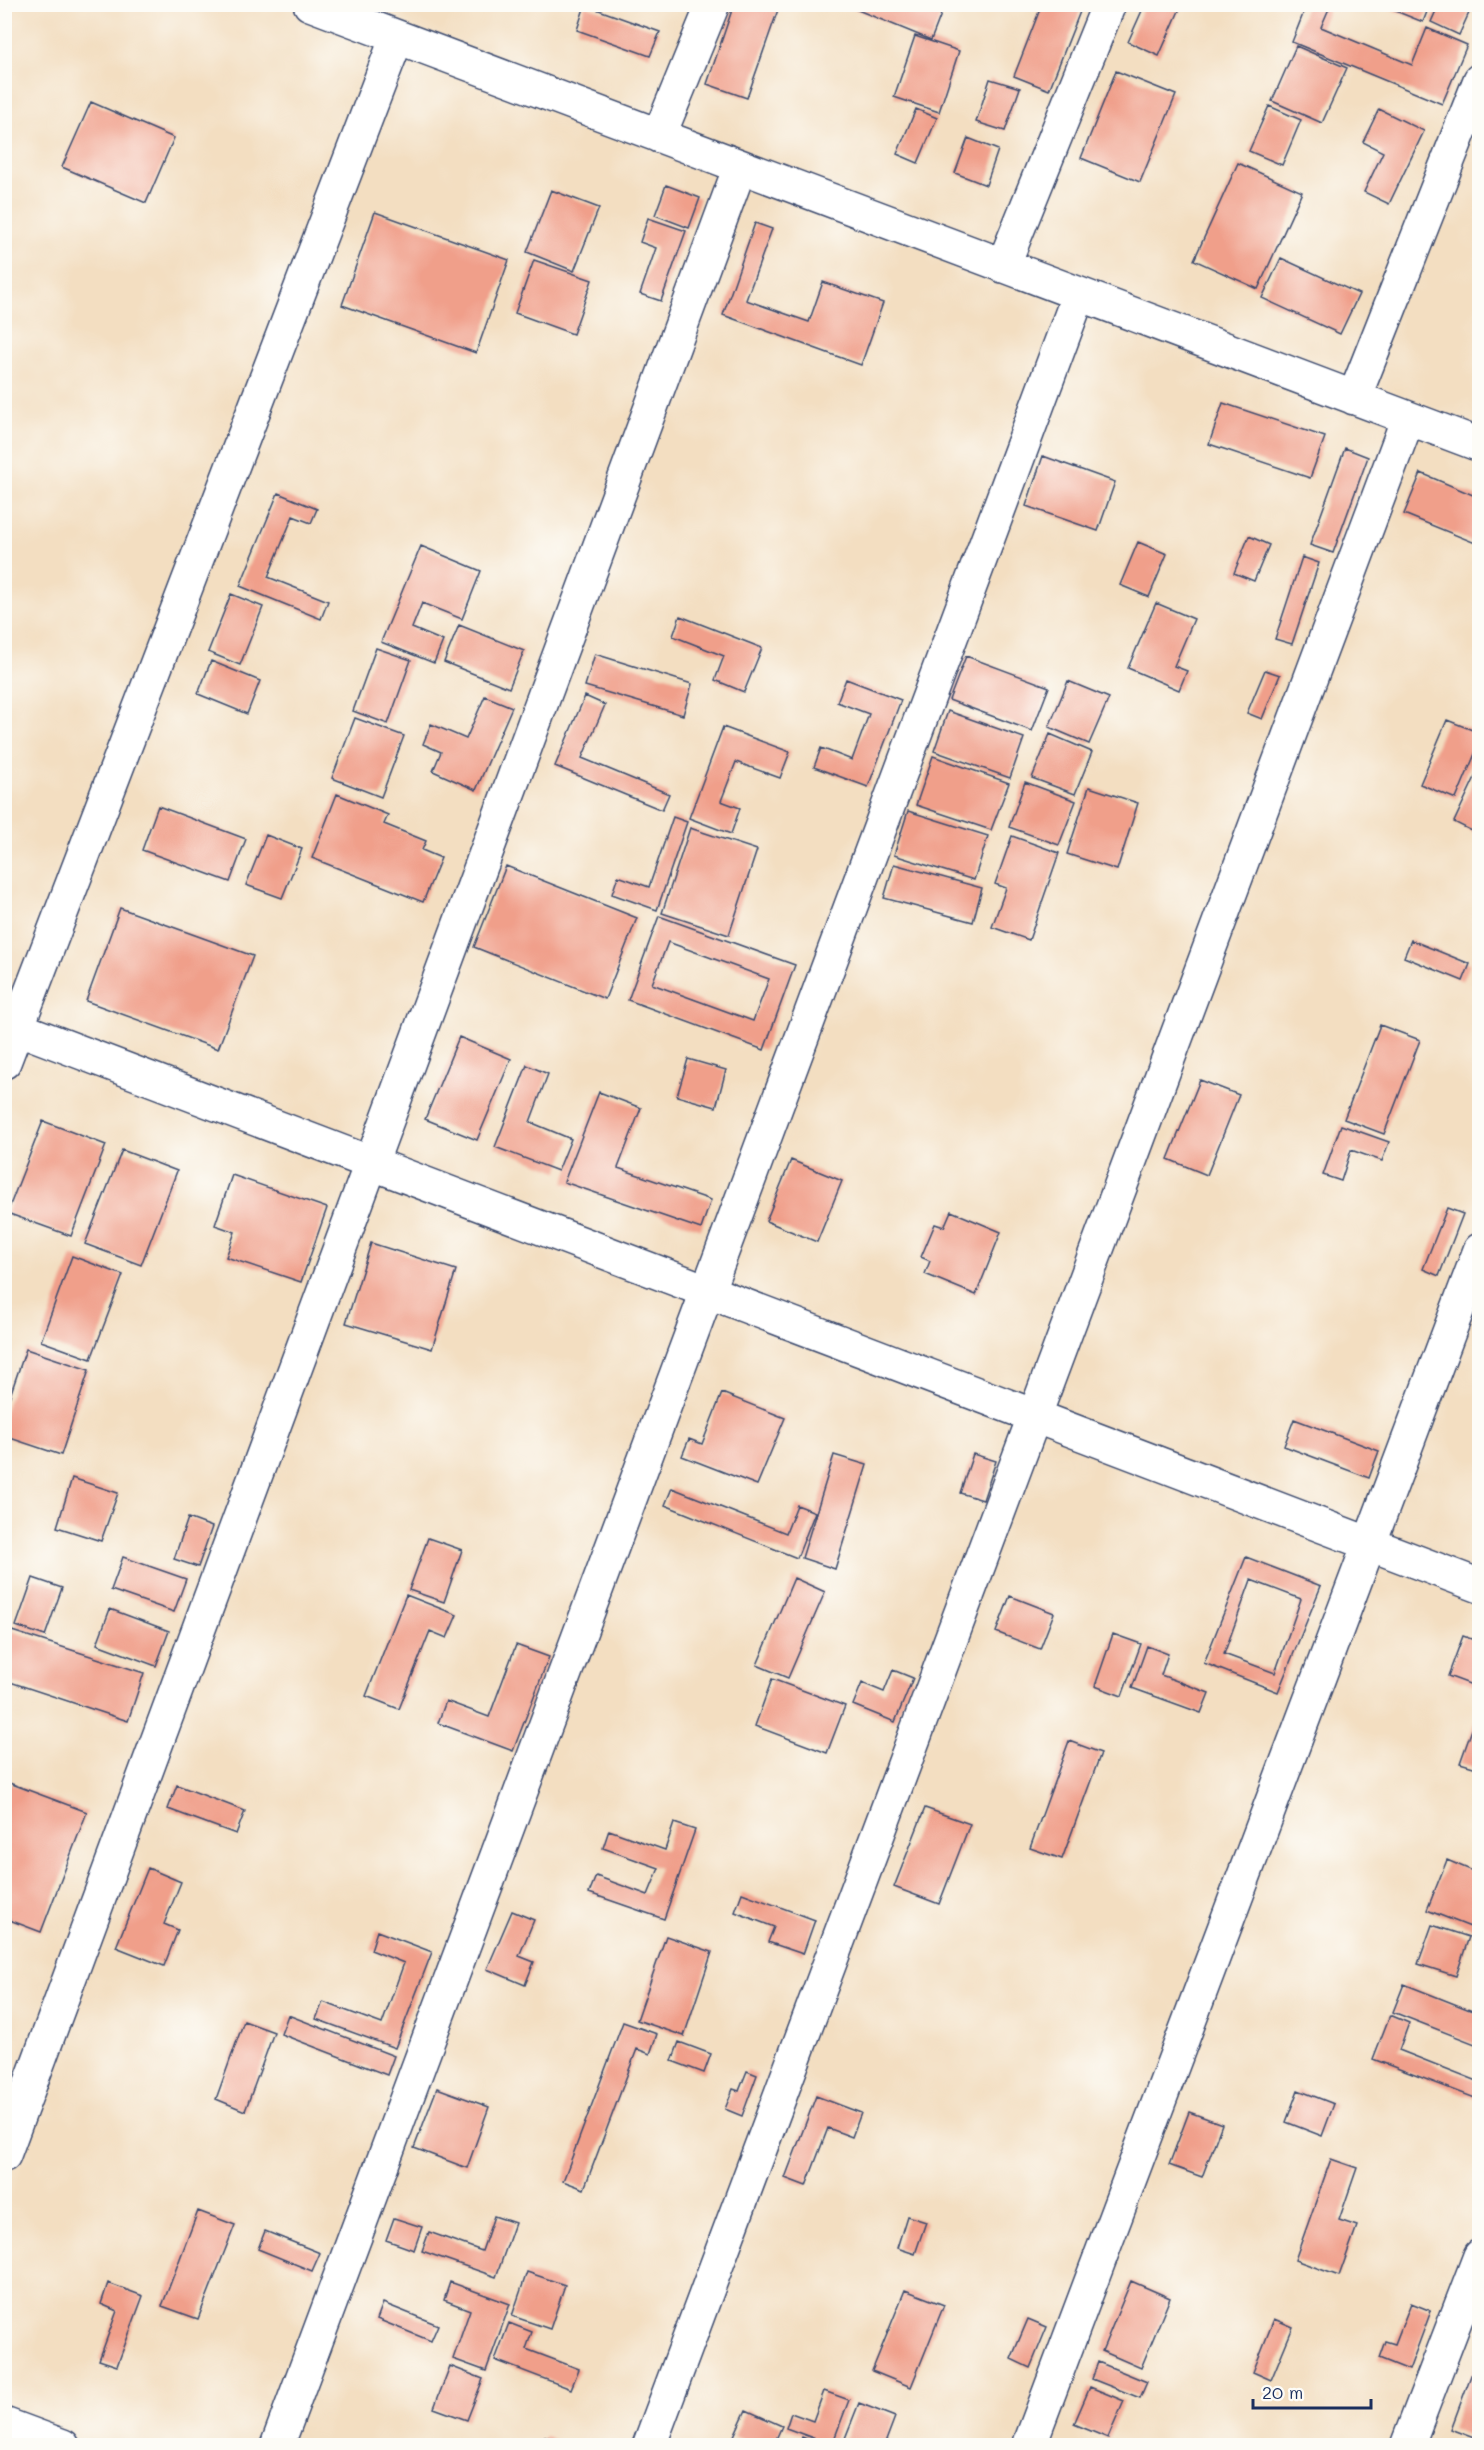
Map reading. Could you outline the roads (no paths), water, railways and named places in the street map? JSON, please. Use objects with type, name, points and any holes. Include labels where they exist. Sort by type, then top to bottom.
[{"type":"street","points":[[310,4],[1479,445]]},
{"type":"street","points":[[659,136],[712,4]]},
{"type":"street","points":[[1003,266],[1108,4]]},
{"type":"street","points":[[4,1062],[11,1025],[397,37]]},
{"type":"street","points":[[1354,398],[1479,80]]},
{"type":"street","points":[[4,2155],[740,166]]},
{"type":"street","points":[[277,2445],[1079,294]]},
{"type":"street","points":[[649,2445],[1408,418]]},
{"type":"street","points":[[11,1025],[1479,1586]]},
{"type":"street","points":[[1029,2445],[1479,1250]]},
{"type":"street","points":[[1407,2445],[1479,2256]]},
{"type":"street","points":[[4,2424],[63,2445]]}]
